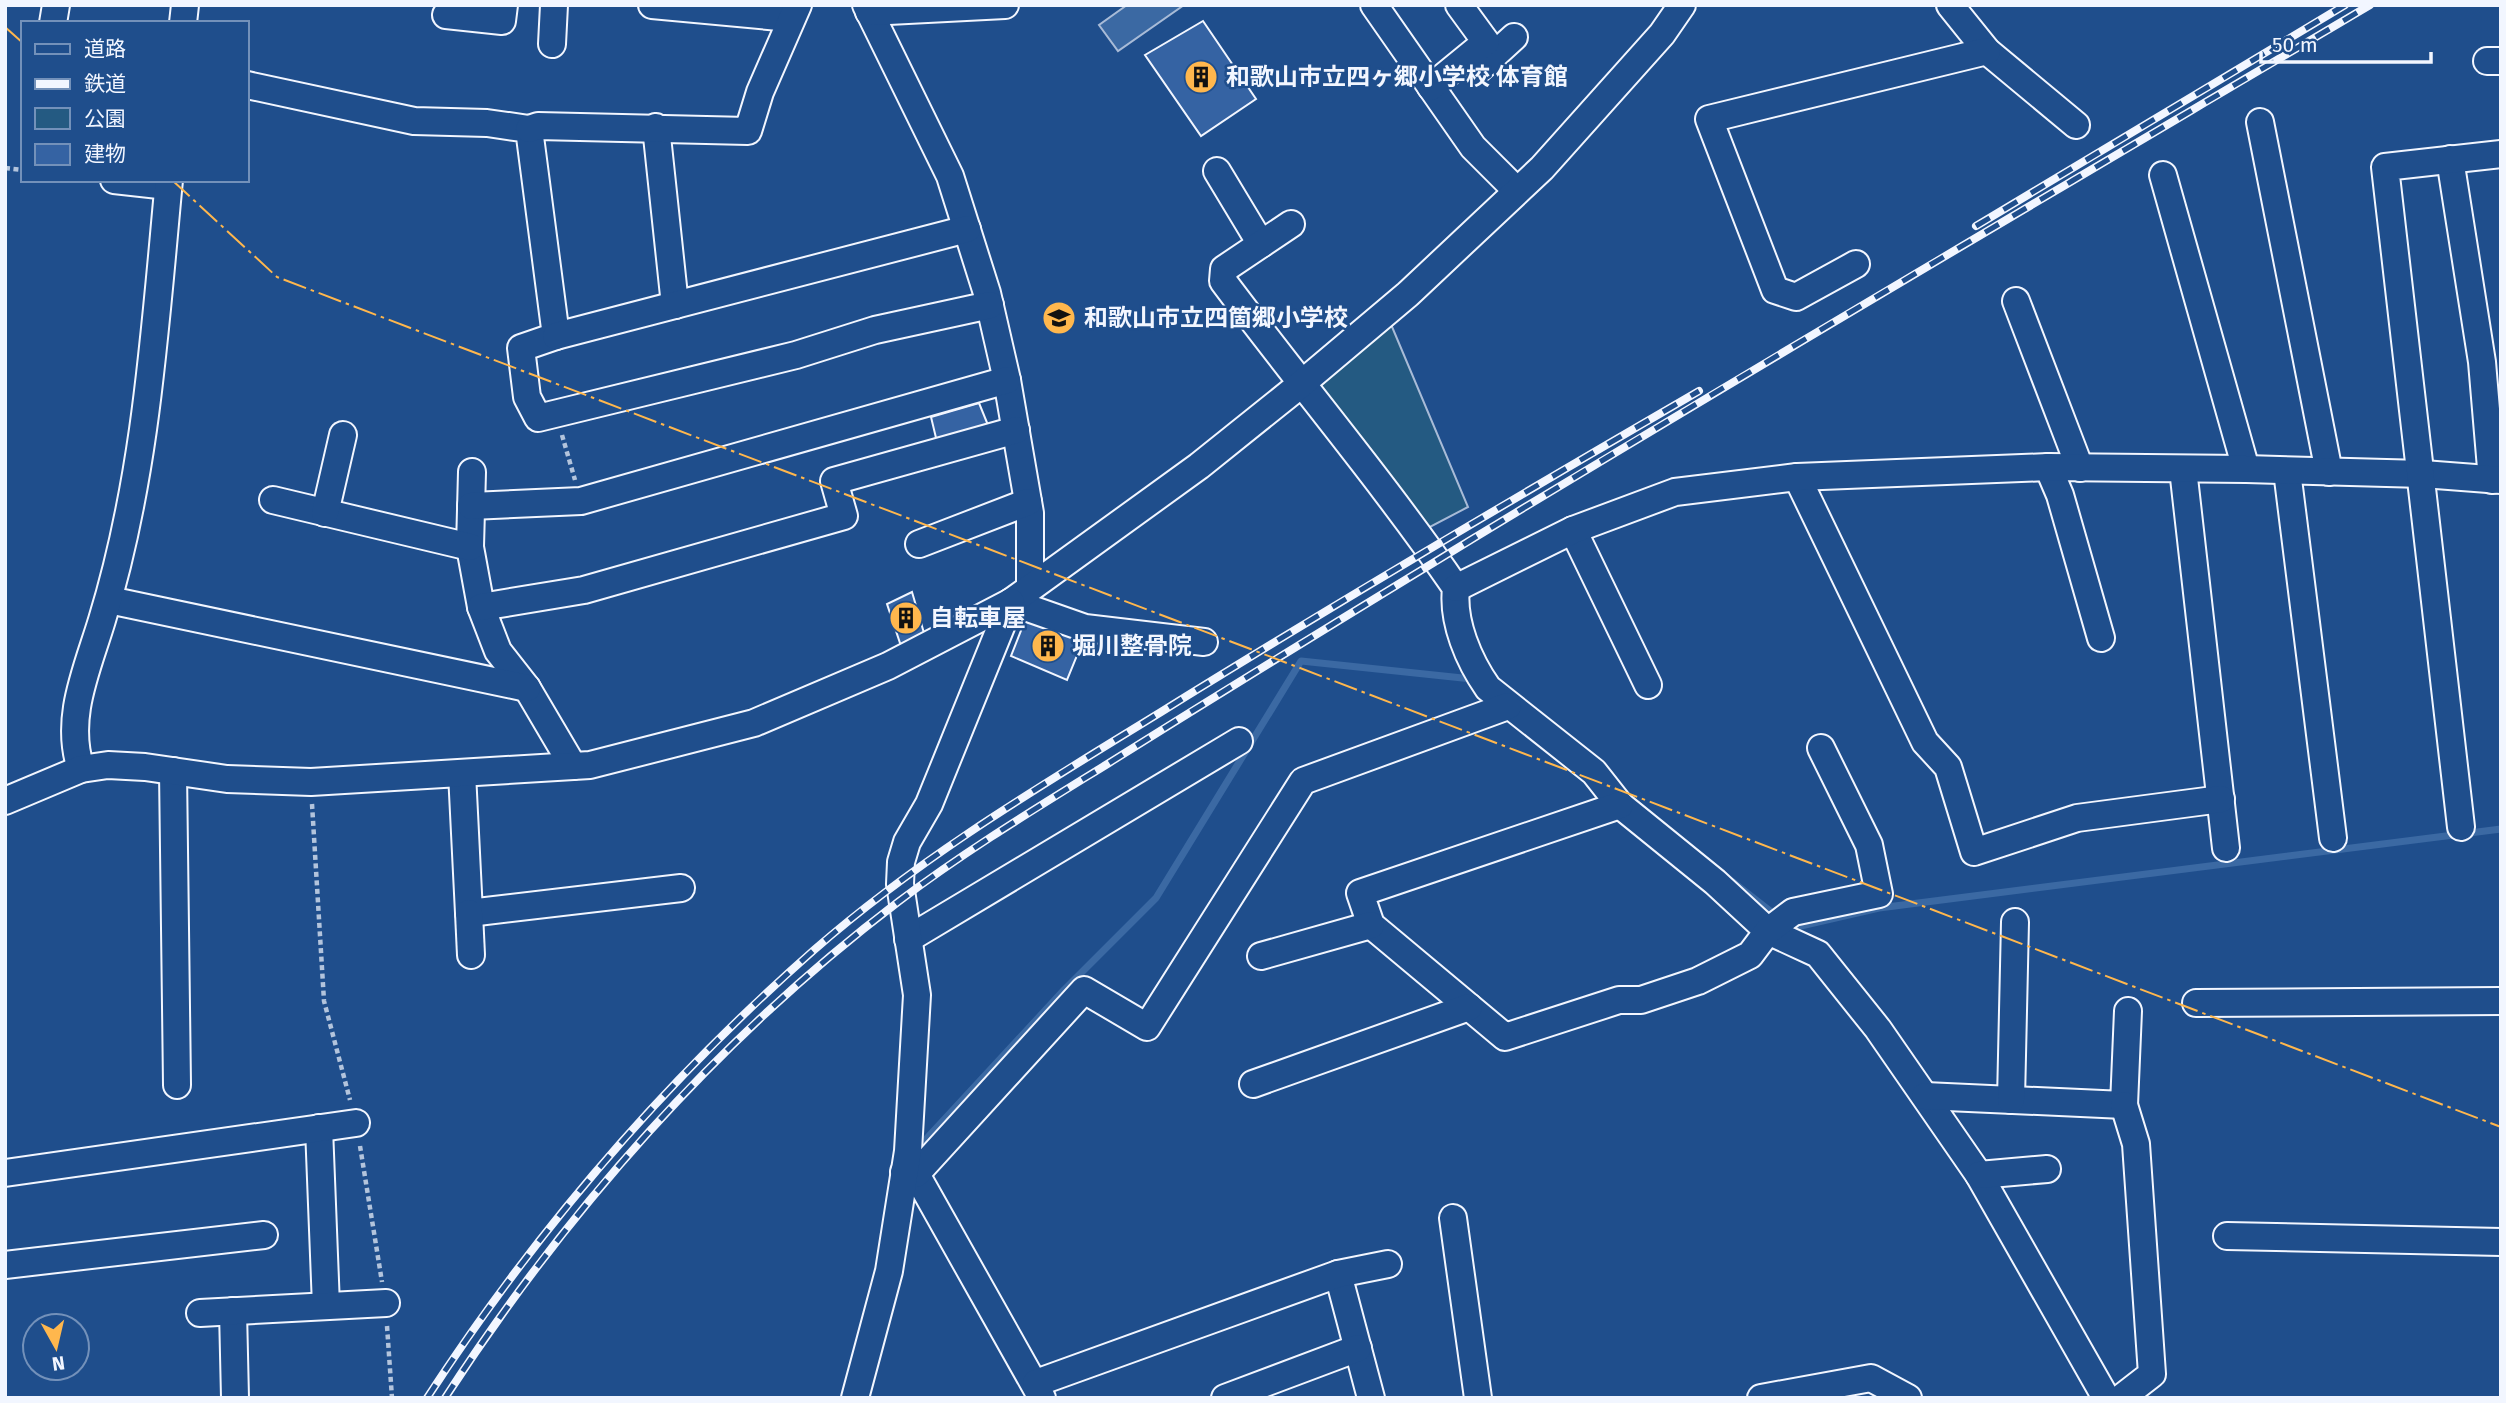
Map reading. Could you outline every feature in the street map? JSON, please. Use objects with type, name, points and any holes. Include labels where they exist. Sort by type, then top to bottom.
[{"type":"street","points":[[446,15],[502,21],[504,5]]},
{"type":"street","points":[[552,44],[554,5]]},
{"type":"street","points":[[248,85],[414,121],[487,122],[529,129],[538,126],[656,127],[748,131],[794,12],[652,5]]},
{"type":"street","points":[[855,1398],[889,1271],[909,1166],[917,995],[900,884],[904,852],[929,804],[1021,594],[1028,502],[1007,380],[990,305],[950,176],[867,8],[1005,5]]},
{"type":"street","points":[[1374,5],[1473,147],[1517,191]]},
{"type":"street","points":[[1436,94],[1486,42],[1460,5]]},
{"type":"street","points":[[5,801],[81,769],[108,765],[227,779],[311,782],[590,765],[754,723],[888,666],[1021,594],[1199,466],[1300,385],[1408,294],[1542,168],[1653,44],[1682,5]]},
{"type":"street","points":[[1950,5],[1987,51],[2076,125]]},
{"type":"street","points":[[1436,94],[1514,37]]},
{"type":"street","points":[[1856,264],[1796,298],[1775,290],[1709,119],[1987,51]]},
{"type":"street","points":[[2260,122],[2329,472]]},
{"type":"street","points":[[656,127],[675,305]]},
{"type":"street","points":[[529,129],[556,336]]},
{"type":"street","points":[[2461,827],[2423,474],[2385,167],[2501,154]]},
{"type":"street","points":[[1456,588],[1573,530],[1675,492],[1797,478],[2048,467],[2423,474],[2496,480],[2482,362],[2450,159]]},
{"type":"street","points":[[1217,171],[1261,244]]},
{"type":"street","points":[[2163,175],[2246,469]]},
{"type":"street","points":[[81,769],[74,749],[74,711],[108,600],[145,436],[168,183],[150,182]]},
{"type":"street","points":[[1291,224],[1224,269],[1223,281],[1300,385],[1414,526],[1456,588],[1459,626],[1483,681],[1508,706],[1594,772],[1620,805],[1715,882],[1818,954],[1878,1029],[1979,1175],[2106,1398]]},
{"type":"street","points":[[967,229],[556,336],[521,348],[527,397],[538,418],[796,355],[875,330],[990,305]]},
{"type":"street","points":[[2016,301],[2080,468]]},
{"type":"street","points":[[471,506],[581,500],[1007,380]]},
{"type":"street","points":[[481,607],[584,590],[844,516],[834,481],[1016,430]]},
{"type":"street","points":[[325,513],[343,435]]},
{"type":"street","points":[[2048,467],[2060,495],[2101,638]]},
{"type":"street","points":[[2183,469],[2227,848]]},
{"type":"street","points":[[2287,471],[2333,838]]},
{"type":"street","points":[[472,472],[470,547],[481,607],[498,651],[527,688],[573,766]]},
{"type":"street","points":[[1797,478],[1925,742],[1948,767],[1974,852],[2077,818],[2221,799]]},
{"type":"street","points":[[273,500],[470,547]]},
{"type":"street","points":[[919,544],[1028,502]]},
{"type":"street","points":[[1573,530],[1648,685]]},
{"type":"street","points":[[1021,594],[1085,628],[1204,642]]},
{"type":"street","points":[[108,600],[527,688]]},
{"type":"street","points":[[909,1166],[1084,990],[1147,1027],[1303,781],[1508,706]]},
{"type":"street","points":[[908,939],[1239,741]]},
{"type":"street","points":[[1620,805],[1360,893],[1371,925],[1505,1037],[1619,1000],[1641,1000],[1698,981],[1750,955],[1777,924],[1793,912],[1879,894],[1869,845],[1821,748]]},
{"type":"street","points":[[173,771],[177,1085]]},
{"type":"street","points":[[462,773],[471,955]]},
{"type":"street","points":[[469,913],[681,888]]},
{"type":"street","points":[[2011,1100],[2015,922]]},
{"type":"street","points":[[1261,956],[1371,925]]},
{"type":"street","points":[[2196,1003],[2501,1001]]},
{"type":"street","points":[[1252,1084],[1469,1007]]},
{"type":"street","points":[[2122,1398],[2152,1374],[2136,1144],[2124,1105],[2128,1011]]},
{"type":"street","points":[[1925,1096],[2124,1105]]},
{"type":"street","points":[[5,1173],[356,1123]]},
{"type":"street","points":[[319,1128],[326,1306]]},
{"type":"street","points":[[909,1166],[1039,1390],[1338,1274],[1388,1264]]},
{"type":"street","points":[[1979,1175],[2047,1169]]},
{"type":"street","points":[[1453,1218],[1478,1398]]},
{"type":"street","points":[[5,1265],[264,1235]]},
{"type":"street","points":[[2227,1236],[2501,1242]]},
{"type":"street","points":[[1338,1274],[1371,1398]]},
{"type":"street","points":[[200,1313],[386,1303]]},
{"type":"street","points":[[233,1311],[235,1398]]},
{"type":"street","points":[[1224,1398],[1358,1348]]},
{"type":"street","points":[[1761,1398],[1871,1378],[1908,1398]]},
{"type":"path","points":[[556,414],[581,500]]},
{"type":"path","points":[[311,782],[324,1001],[356,1123],[386,1303],[392,1398]]},
{"type":"green space","points":[[1390,322],[1468,507],[1428,528],[1317,386]]},
{"type":"shaded area","points":[[1127,5],[1184,5],[1118,51],[1099,25]]},
{"type":"building","name":"和歌山市立四ヶ郷小学校 体育館","points":[[1203,21],[1256,99],[1201,136],[1145,55]]},
{"type":"building","points":[[979,403],[990,430],[937,442],[931,417]]},
{"type":"building","name":"自転車屋","points":[[912,592],[924,633],[901,646],[887,604]]},
{"type":"building","name":"堀川整骨院","points":[[1026,618],[1085,636],[1067,680],[1011,656]]},
{"type":"waterway","points":[[917,1149],[1064,990],[1156,898],[1301,661],[1472,679]]},
{"type":"waterway","points":[[1788,925],[1792,928],[1879,908],[2501,829]]},
{"type":"waterway","points":[[1733,882],[1779,918]]},
{"type":"railway","points":[[1976,226],[2345,5]]},
{"type":"railway","points":[[445,1398],[542,1260],[650,1130],[769,1010],[832,955],[923,883],[1029,813],[1469,541],[2370,5]]},
{"type":"railway","points":[[427,1398],[512,1276],[605,1161],[706,1052],[759,1000],[854,916],[982,824],[1071,767],[1361,590],[1699,391]]},
{"type":"power","points":[[5,27],[21,41]]},
{"type":"power","points":[[174,182],[277,277],[2501,1127]]},
{"type":"place","name":"和歌山市立四ヶ郷小学校 体育館","points":[[1201,77]]},
{"type":"place","name":"和歌山市立四箇郷小学校","points":[[1059,318]]},
{"type":"place","name":"自転車屋","points":[[906,618]]},
{"type":"place","name":"堀川整骨院","points":[[1048,646]]}]
